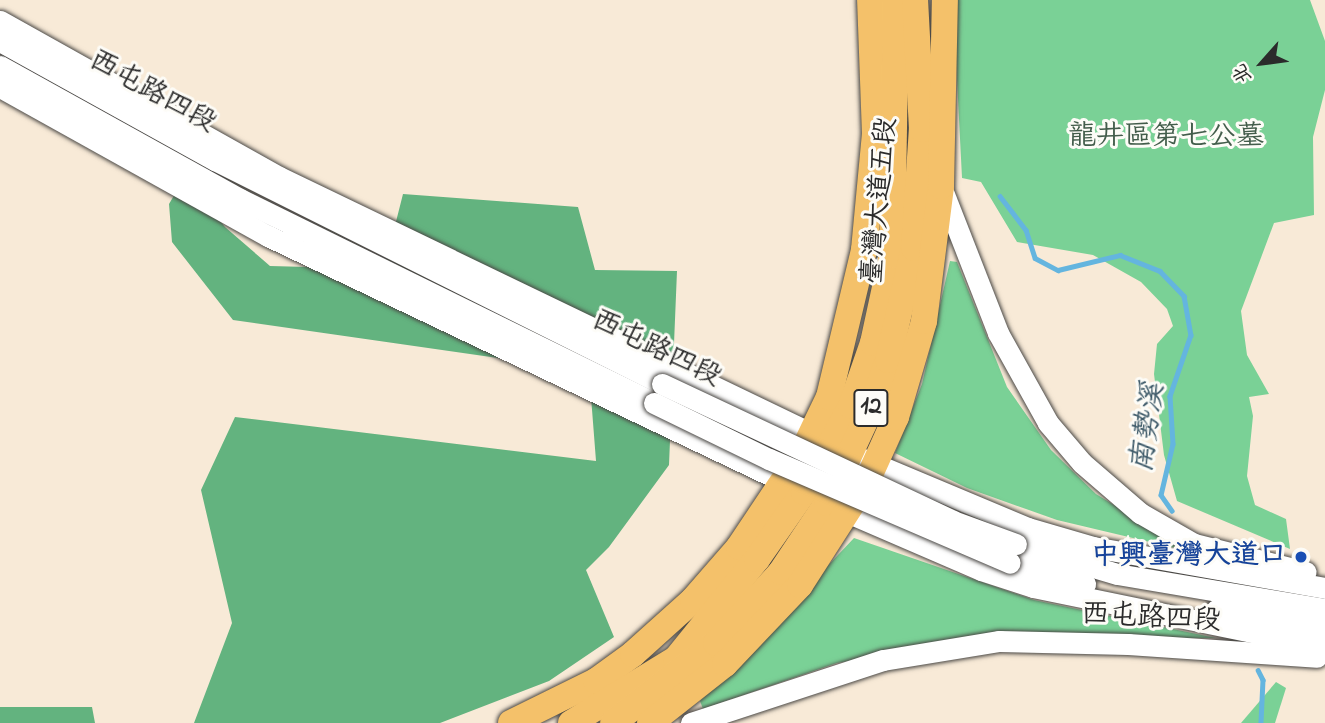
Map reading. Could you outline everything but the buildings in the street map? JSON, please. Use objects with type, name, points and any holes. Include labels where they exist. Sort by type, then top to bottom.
[{"type":"main road","name":"臺灣大道五段","points":[[843,449],[829,397],[844,348],[864,250],[875,134],[870,0]]},
{"type":"main road","name":"臺灣大道五段","points":[[571,723],[623,695],[676,659],[757,559],[815,497],[843,449],[873,342],[892,255],[896,0]]},
{"type":"main road","name":"臺灣大道五段","points":[[613,723],[716,643],[781,572],[815,497],[843,449],[888,360],[908,286],[922,129],[915,0]]},
{"type":"main road","name":"臺灣大道五段","points":[[843,449],[896,417],[924,321],[941,186],[944,0]]},
{"type":"main road","name":"臺灣大道五段","points":[[511,723],[596,681],[633,654],[693,600],[739,547],[815,497]]},
{"type":"main road","name":"臺灣大道五段","points":[[650,723],[764,628],[800,585],[815,497]]},
{"type":"street","name":"西屯路四段","points":[[0,21],[279,177],[843,449],[1028,528],[1093,547],[1325,588]]},
{"type":"street","name":"西屯路四段","points":[[0,41],[658,394]]},
{"type":"street","name":"西屯路四段","points":[[0,66],[240,199],[658,394],[941,516],[1013,554],[1116,592],[1325,631]]},
{"type":"street","name":"西屯路四段","points":[[0,87],[268,236],[815,497],[1033,587],[1213,623]]},
{"type":"street","points":[[922,129],[941,186],[1004,343],[1048,424],[1082,463],[1140,513],[1194,544],[1325,578]]},
{"type":"street","points":[[279,177],[364,237]]},
{"type":"street","points":[[240,199],[350,274]]},
{"type":"street","name":"西屯路四段","points":[[1013,554],[1325,609]]},
{"type":"street","points":[[1213,623],[1325,631]]},
{"type":"street","points":[[1213,623],[1325,647]]},
{"type":"street","name":"西屯路四段","points":[[691,723],[883,660],[999,641],[1139,644],[1325,657]]},
{"type":"green space","name":"龍井區第七公墓","points":[[953,0],[1310,0],[1325,41],[1325,90],[1313,137],[1314,215],[1274,223],[1241,311],[1247,355],[1269,394],[1249,397],[1253,416],[1247,476],[1255,505],[1286,519],[1290,549],[1177,501],[1164,455],[1154,374],[1157,344],[1173,326],[1167,309],[1141,282],[1093,255],[1017,242],[981,182],[962,178]]},
{"type":"green space","points":[[185,177],[225,227],[270,266],[384,269],[403,194],[578,207],[595,270],[677,271],[669,465],[609,547],[586,570],[614,637],[549,681],[440,723],[194,723],[232,623],[201,490],[235,417],[596,461],[589,371],[233,320],[172,242],[169,204]]},
{"type":"green space","points":[[950,261],[957,262],[1007,387],[1051,450],[1096,494],[1176,543],[1175,548],[1057,520],[967,488],[895,453],[922,384]]},
{"type":"green space","points":[[854,538],[1034,600],[1216,638],[977,640],[837,663],[703,709],[700,701]]},
{"type":"green space","points":[[1276,682],[1286,688],[1275,723],[1241,723]]},
{"type":"green space","points":[[0,707],[92,707],[95,723],[0,723]]},
{"type":"waterway","name":"南勢溪","points":[[1000,196],[1026,230],[1035,258],[1058,270],[1120,255],[1160,271],[1184,296],[1191,335],[1170,396],[1173,444],[1161,495],[1172,511]]},
{"type":"waterway","name":"南勢溪","points":[[1258,670],[1263,680],[1261,723]]},
{"type":"place","name":"中興臺灣大道口","points":[[1301,557]]}]
